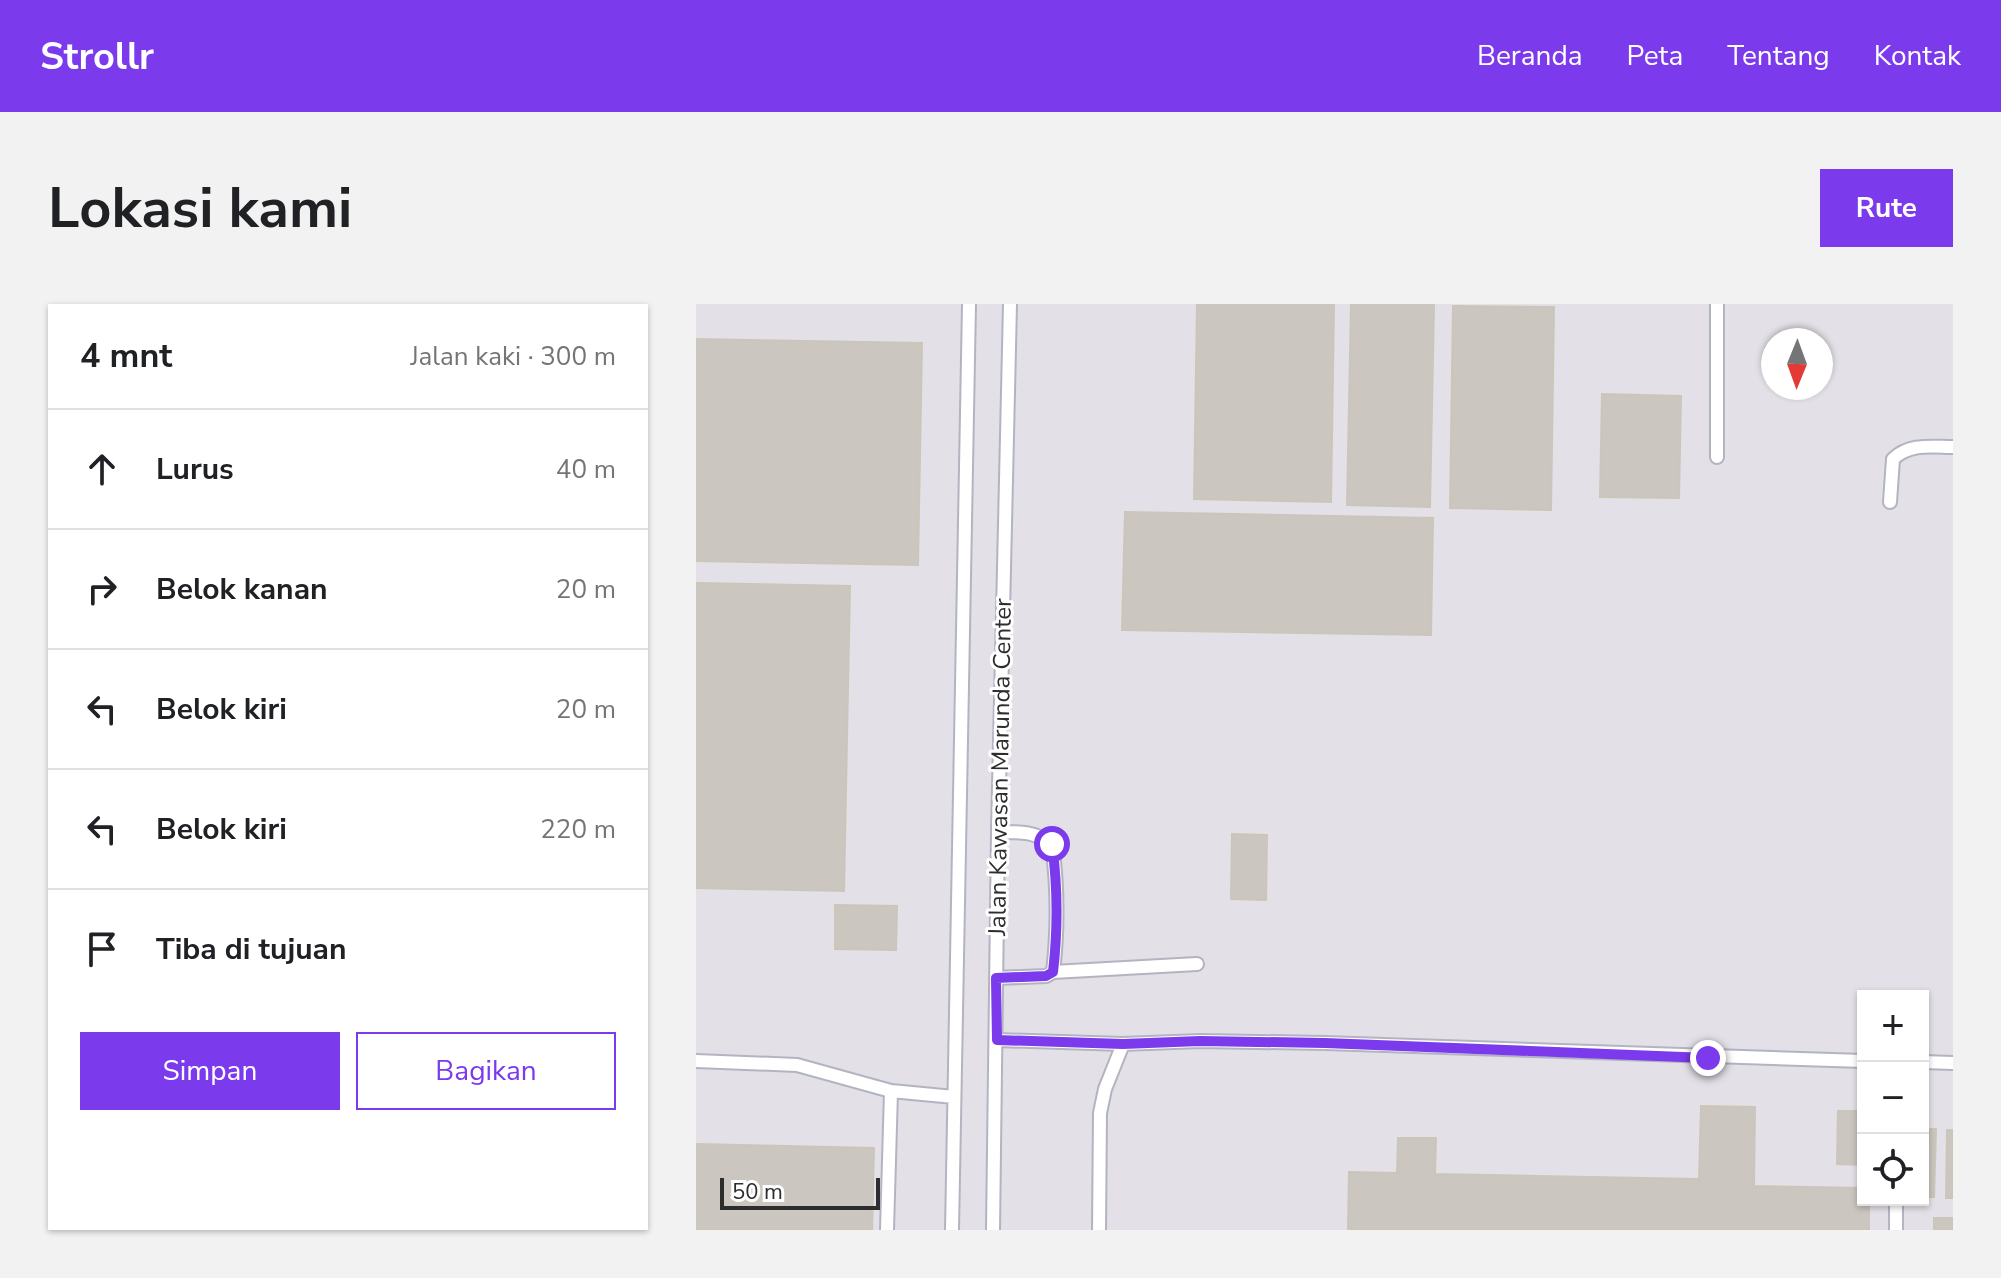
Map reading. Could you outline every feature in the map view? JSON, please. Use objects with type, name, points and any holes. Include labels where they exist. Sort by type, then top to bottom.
[{"type":"lane","name":"Jalan Kawasan Marunda Center","points":[[952,1230],[969,304]]},
{"type":"lane","name":"Jalan Kawasan Marunda Center","points":[[993,1230],[1010,304]]},
{"type":"lane","points":[[1717,304],[1717,457]]},
{"type":"lane","points":[[1890,502],[1893,459],[1903,450],[1924,446],[1953,447]]},
{"type":"lane","points":[[998,832],[1038,834],[1052,844],[1058,913],[1053,972]]},
{"type":"lane","points":[[996,978],[1197,964]]},
{"type":"lane","points":[[997,1040],[1123,1044],[1200,1041],[1325,1043],[1857,1061]]},
{"type":"lane","points":[[1099,1230],[1100,1113],[1105,1089],[1123,1044]]},
{"type":"lane","points":[[696,1061],[797,1065],[891,1091],[954,1097]]},
{"type":"lane","points":[[1929,1062],[1953,1063]]},
{"type":"lane","points":[[887,1230],[891,1091]]},
{"type":"lane","points":[[1896,1206],[1896,1230]]},
{"type":"shaded area","points":[[696,304],[1953,304],[1953,1230],[696,1230]]},
{"type":"building","points":[[1197,304],[1334,304],[1331,502],[1194,499]]},
{"type":"building","points":[[1351,304],[1434,304],[1430,507],[1347,505]]},
{"type":"building","points":[[1453,306],[1554,307],[1551,510],[1450,508]]},
{"type":"building","points":[[696,339],[922,343],[918,565],[696,561]]},
{"type":"building","points":[[1602,394],[1681,396],[1679,498],[1600,497]]},
{"type":"building","points":[[1125,512],[1433,518],[1431,635],[1122,630]]},
{"type":"building","points":[[696,583],[850,586],[844,891],[696,888]]},
{"type":"building","points":[[1232,834],[1267,835],[1266,900],[1231,899]]},
{"type":"building","points":[[835,905],[897,906],[896,950],[835,949]]},
{"type":"building","points":[[1701,1106],[1755,1107],[1754,1186],[1857,1188],[1857,1206],[1869,1206],[1869,1230],[1348,1230],[1349,1172],[1397,1173],[1398,1138],[1436,1138],[1435,1174],[1699,1179]]},
{"type":"building","points":[[1838,1111],[1857,1111],[1857,1165],[1837,1164]]},
{"type":"building","points":[[1929,1129],[1936,1129],[1934,1197],[1929,1197]]},
{"type":"building","points":[[1947,1130],[1953,1130],[1953,1198],[1946,1198]]},
{"type":"building","points":[[696,1144],[874,1148],[872,1230],[696,1230]]},
{"type":"building","points":[[1934,1218],[1953,1218],[1953,1230],[1934,1230]]},
{"type":"route","points":[[1052,844],[1058,913],[1053,972],[1046,976],[996,978],[997,1040],[1123,1044],[1200,1041],[1325,1043],[1708,1058]]}]
